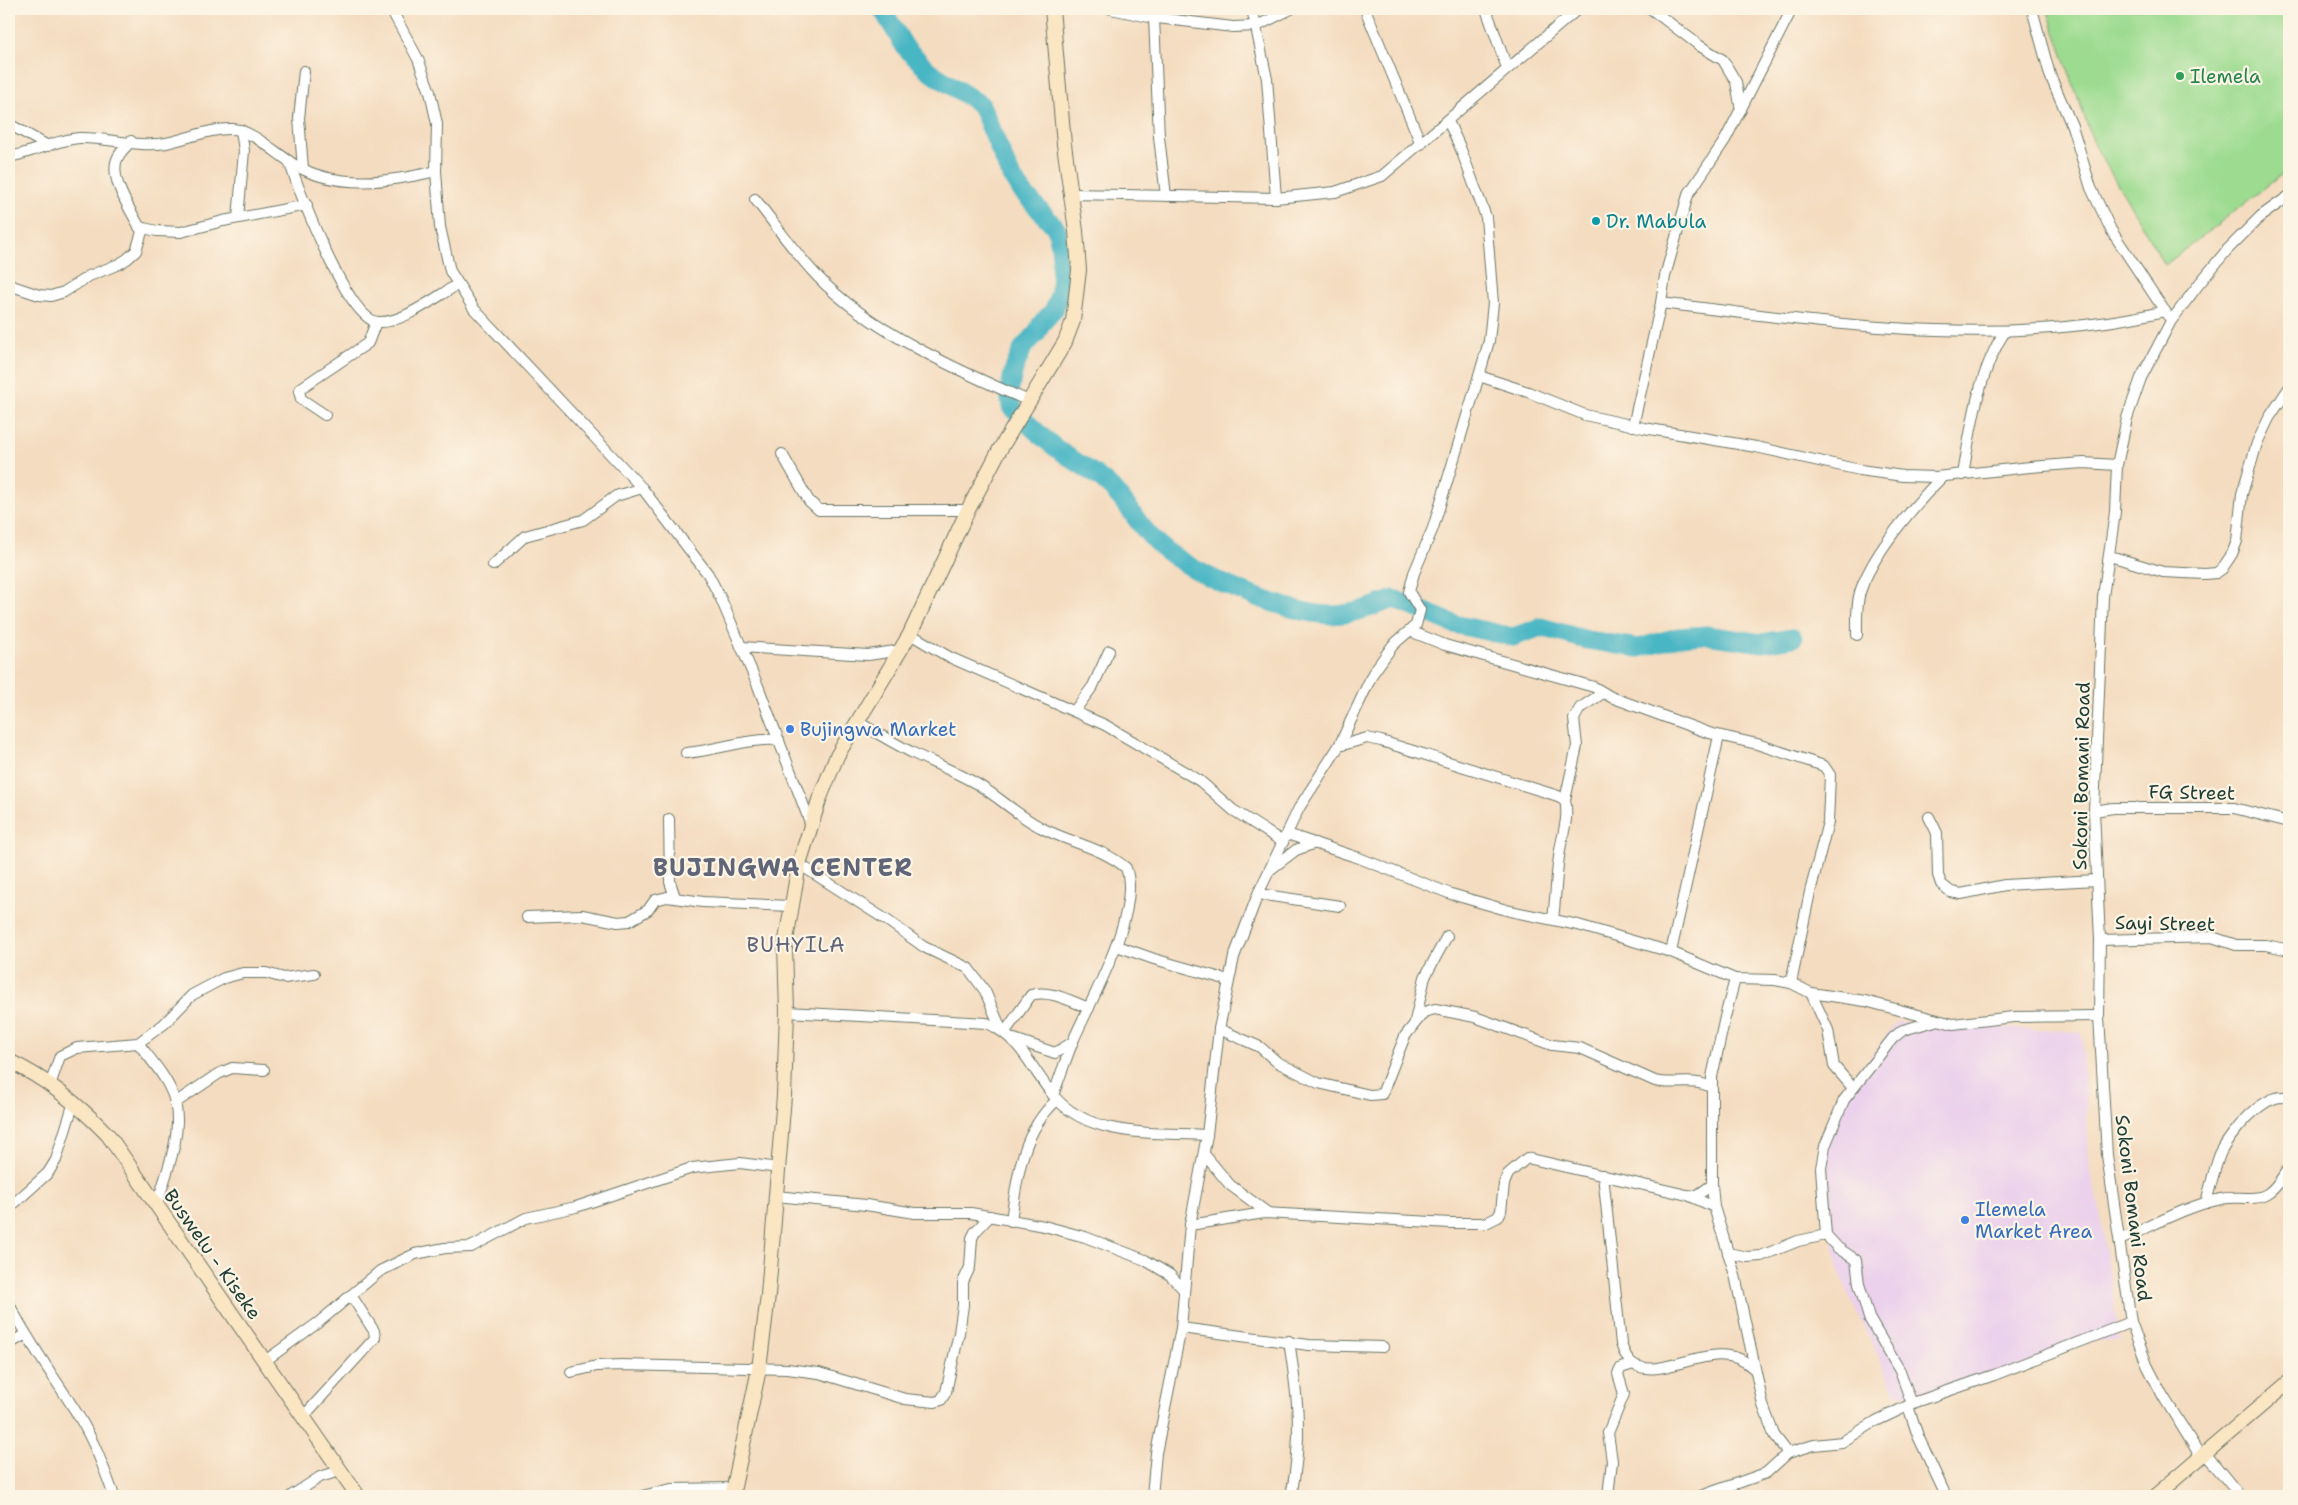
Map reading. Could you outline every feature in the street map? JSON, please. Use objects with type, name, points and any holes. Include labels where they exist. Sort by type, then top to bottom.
[{"type":"street","points":[[391,9],[418,59],[430,92],[437,124],[436,172],[444,251],[458,284],[477,313],[642,488],[708,574],[741,647],[811,825]]},
{"type":"street","points":[[642,1496],[671,1489],[733,1492],[759,1369],[775,1234],[784,1096],[787,1012],[785,946],[799,864],[828,776],[902,650],[968,510],[1064,342],[1073,321],[1079,270],[1064,144],[1052,9]]},
{"type":"street","points":[[1111,9],[1233,27],[1257,26],[1290,9]]},
{"type":"street","points":[[1252,9],[1267,79],[1276,198]]},
{"type":"street","points":[[1365,9],[1421,144]]},
{"type":"street","points":[[1486,9],[1507,68]]},
{"type":"street","points":[[1071,194],[1276,198],[1334,192],[1358,185],[1382,176],[1578,9]]},
{"type":"street","points":[[1651,9],[1700,46],[1723,60],[1736,82],[1741,110]]},
{"type":"street","points":[[1632,426],[1661,303],[1665,276],[1688,195],[1721,147],[1792,9]]},
{"type":"street","points":[[2032,9],[2050,75],[2072,126],[2091,188],[2111,230],[2171,321]]},
{"type":"street","points":[[1151,14],[1159,137],[1166,196]]},
{"type":"street","points":[[303,169],[299,118],[304,71]]},
{"type":"street","points":[[1152,1496],[1156,1455],[1181,1328],[1190,1225],[1208,1135],[1219,1030],[1228,980],[1244,925],[1300,808],[1338,746],[1372,673],[1393,646],[1416,625],[1420,610],[1409,592],[1414,573],[1433,528],[1489,341],[1493,304],[1486,217],[1460,147],[1448,121]]},
{"type":"street","points":[[9,124],[48,146]]},
{"type":"street","points":[[9,157],[75,139],[165,143],[224,130],[240,130],[289,161],[322,177],[356,181],[400,179],[436,172]]},
{"type":"street","points":[[238,218],[244,151],[240,130]]},
{"type":"street","points":[[9,286],[39,295],[51,296],[64,292],[89,276],[119,264],[136,251],[142,232],[120,190],[116,172],[119,156],[131,142]]},
{"type":"street","points":[[289,161],[323,247],[340,280],[356,305],[369,319],[376,322],[385,322],[414,311],[458,284]]},
{"type":"street","name":"Sokoni Bomani Road","points":[[2240,1496],[2203,1455],[2163,1396],[2147,1365],[2131,1322],[2107,1154],[2099,1016],[2100,940],[2094,811],[2103,597],[2110,556],[2117,465],[2127,418],[2141,378],[2171,321],[2227,250],[2261,216],[2289,196]]},
{"type":"street","points":[[755,199],[817,276],[863,314],[939,360],[1029,401]]},
{"type":"street","points":[[139,227],[157,231],[181,232],[238,218],[307,205]]},
{"type":"street","points":[[1661,303],[1793,320],[2005,331],[2059,329],[2104,324],[2165,311]]},
{"type":"street","points":[[326,415],[301,399],[299,391],[368,343],[376,322]]},
{"type":"street","points":[[1986,330],[1994,348]]},
{"type":"street","points":[[1962,475],[1972,420],[1994,348],[2005,331]]},
{"type":"street","points":[[1479,376],[1528,392],[1585,415],[1632,426],[1756,447],[1860,470],[1903,476],[1942,477],[2083,463],[2117,465]]},
{"type":"street","points":[[2110,556],[2163,572],[2205,574],[2216,573],[2222,569],[2232,554],[2237,541],[2242,494],[2257,444],[2269,418],[2289,388]]},
{"type":"street","points":[[782,454],[809,501],[819,510],[968,510]]},
{"type":"street","points":[[1857,635],[1860,593],[1875,561],[1925,494],[1942,477]]},
{"type":"street","points":[[493,565],[525,536],[583,520],[616,496],[642,488]]},
{"type":"street","points":[[1410,631],[1445,645],[1587,685],[1719,736],[1824,766],[1830,775],[1828,822],[1810,892],[1791,983]]},
{"type":"street","points":[[910,634],[950,657],[1048,702],[1075,710],[1105,724],[1209,787],[1233,810],[1285,838],[1315,843],[1451,894],[1671,952],[1735,979],[1775,980],[1791,983],[1811,993],[1865,1001],[1936,1021],[1963,1024],[2012,1017],[2099,1016]]},
{"type":"street","points":[[741,647],[868,655],[902,650]]},
{"type":"street","points":[[1075,710],[1093,686],[1109,651]]},
{"type":"street","points":[[1553,920],[1560,849],[1568,810],[1565,800],[1577,746],[1574,719],[1580,708],[1603,692]]},
{"type":"street","points":[[858,722],[990,792],[1004,805],[1042,828],[1118,861],[1126,868],[1129,884],[1117,946],[1073,1042],[1055,1097],[1044,1111],[1028,1139],[1018,1174],[1011,1221]]},
{"type":"street","points":[[1671,952],[1719,736]]},
{"type":"street","points":[[1338,746],[1354,740],[1367,738],[1381,741],[1558,796],[1565,800]]},
{"type":"street","points":[[686,753],[706,751],[753,740],[779,740]]},
{"type":"street","name":"FG Street","points":[[2094,811],[2113,808],[2234,808],[2289,822]]},
{"type":"street","points":[[1929,817],[1937,833],[1938,876],[1941,884],[1952,892],[1961,894],[2005,885],[2097,880]]},
{"type":"street","points":[[669,819],[670,882],[675,897]]},
{"type":"street","points":[[1269,870],[1296,850],[1315,843]]},
{"type":"street","points":[[799,864],[888,921],[924,947],[968,968],[985,991],[1006,1033],[1055,1097],[1091,1121],[1114,1130],[1208,1135]]},
{"type":"street","points":[[1258,894],[1340,906]]},
{"type":"street","points":[[527,917],[582,915],[618,922],[630,921],[648,910],[655,900],[661,897],[675,897],[703,902],[791,906]]},
{"type":"street","points":[[1415,1021],[1425,977],[1447,936]]},
{"type":"street","name":"Sayi Street","points":[[2100,940],[2212,937],[2236,945],[2266,945],[2289,950]]},
{"type":"street","points":[[1117,946],[1154,959],[1228,980]]},
{"type":"street","points":[[50,1085],[60,1056],[77,1048],[138,1043],[164,1024],[192,995],[224,978],[244,973],[266,973],[284,978],[314,974]]},
{"type":"street","points":[[1735,979],[1724,1016],[1713,1072],[1712,1185],[1714,1207],[1735,1276],[1754,1368],[1774,1435],[1788,1453]]},
{"type":"street","points":[[1006,1033],[1032,995],[1037,993],[1059,997],[1089,1008]]},
{"type":"street","points":[[1811,993],[1828,1030],[1834,1066],[1853,1088]]},
{"type":"street","points":[[1219,1030],[1260,1047],[1277,1062],[1307,1078],[1340,1088],[1379,1095],[1385,1090],[1398,1051],[1415,1021],[1424,1012],[1429,1011],[1454,1012],[1476,1017],[1552,1045],[1580,1048],[1664,1084],[1697,1082],[1712,1088]]},
{"type":"street","points":[[787,1012],[987,1023],[1055,1053],[1073,1042]]},
{"type":"street","points":[[1936,1021],[1909,1028],[1898,1034],[1853,1088],[1836,1116],[1825,1146],[1821,1168],[1826,1235],[1838,1248],[1856,1260],[1858,1284],[1869,1318],[1900,1371],[1918,1436],[1946,1496]]},
{"type":"street","points":[[138,1043],[158,1070],[176,1103],[176,1134],[157,1204]]},
{"type":"street","name":"Buswelu - Kiseke","points":[[9,1062],[50,1085],[74,1102],[108,1135],[358,1496]]},
{"type":"street","points":[[176,1103],[218,1074],[232,1068],[264,1070]]},
{"type":"street","points":[[2206,1203],[2221,1153],[2234,1133],[2257,1108],[2275,1098],[2289,1098]]},
{"type":"street","points":[[9,1208],[48,1173],[56,1160],[74,1102]]},
{"type":"street","points":[[1204,1154],[1230,1185],[1268,1213]]},
{"type":"street","points":[[1190,1225],[1245,1214],[1268,1213],[1478,1224],[1492,1221],[1498,1217],[1501,1211],[1504,1184],[1508,1174],[1514,1166],[1527,1158],[1696,1196],[1712,1185]]},
{"type":"street","points":[[264,1360],[319,1322],[380,1271],[415,1254],[445,1248],[471,1247],[526,1218],[576,1207],[692,1168],[740,1162],[779,1168]]},
{"type":"street","points":[[2120,1240],[2206,1203],[2222,1198],[2256,1198],[2266,1194],[2276,1186],[2289,1167]]},
{"type":"street","points":[[1603,1176],[1621,1344],[1633,1364]]},
{"type":"street","points":[[1687,1194],[1714,1207]]},
{"type":"street","points":[[776,1196],[915,1212],[955,1211],[1065,1231],[1145,1260],[1170,1275],[1184,1290]]},
{"type":"street","points":[[570,1372],[597,1366],[621,1365],[786,1369],[818,1373],[905,1399],[935,1402],[941,1400],[946,1392],[959,1333],[963,1305],[962,1282],[970,1268],[972,1238],[990,1216]]},
{"type":"street","points":[[1728,1253],[1747,1257],[1761,1256],[1798,1241],[1826,1235]]},
{"type":"street","points":[[303,1417],[375,1338],[374,1331],[351,1295]]},
{"type":"street","points":[[9,1304],[24,1335],[40,1354],[87,1432],[101,1459],[114,1496]]},
{"type":"street","points":[[1701,1496],[1766,1474],[1788,1453],[1814,1445],[1842,1442],[1876,1421],[1910,1405],[2131,1322]]},
{"type":"street","points":[[1181,1328],[1309,1345],[1383,1347]]},
{"type":"street","points":[[9,1344],[24,1335]]},
{"type":"street","points":[[1289,1341],[1299,1416],[1298,1461],[1291,1496]]},
{"type":"street","points":[[1608,1496],[1612,1450],[1608,1433],[1624,1394],[1618,1374],[1621,1368],[1633,1364],[1650,1368],[1717,1355],[1734,1355],[1745,1360],[1754,1368]]},
{"type":"street","points":[[2155,1496],[2289,1382]]},
{"type":"street","points":[[291,1496],[320,1477],[340,1470]]},
{"type":"shaded area","name":"Ilemela Market Area","points":[[1897,1022],[2082,1032],[2090,1172],[2099,1207],[2120,1339],[2079,1343],[2056,1348],[2013,1373],[1918,1396],[1896,1393],[1854,1307],[1838,1268],[1827,1202],[1825,1140],[1834,1106]]},
{"type":"green space","name":"Ilemela","points":[[2047,9],[2289,9],[2289,169],[2165,265],[2094,144]]},
{"type":"waterway","points":[[882,9],[905,47],[929,71],[981,105],[1011,176],[1021,190],[1057,229],[1061,254],[1060,292],[1054,310],[1023,348],[1014,369],[1009,392],[1011,407],[1050,443],[1094,473],[1113,489],[1146,531],[1166,551],[1186,564],[1236,589],[1262,599],[1312,613],[1331,615],[1347,613],[1363,610],[1394,599],[1454,624],[1513,637],[1541,627],[1587,640],[1638,648],[1678,637],[1706,635],[1762,643],[1793,638]]},
{"type":"place","name":"Ilemela","points":[[2180,76]]},
{"type":"place","name":"Dr. Mabula","points":[[1596,221]]},
{"type":"place","name":"Bujingwa Market","points":[[790,729]]},
{"type":"place","name":"Ilemela Market Area","points":[[1965,1220]]},
{"type":"district","name":"BUJINGWA CENTER","points":[[783,868]]},
{"type":"district","name":"BUHYILA","points":[[796,945]]}]
